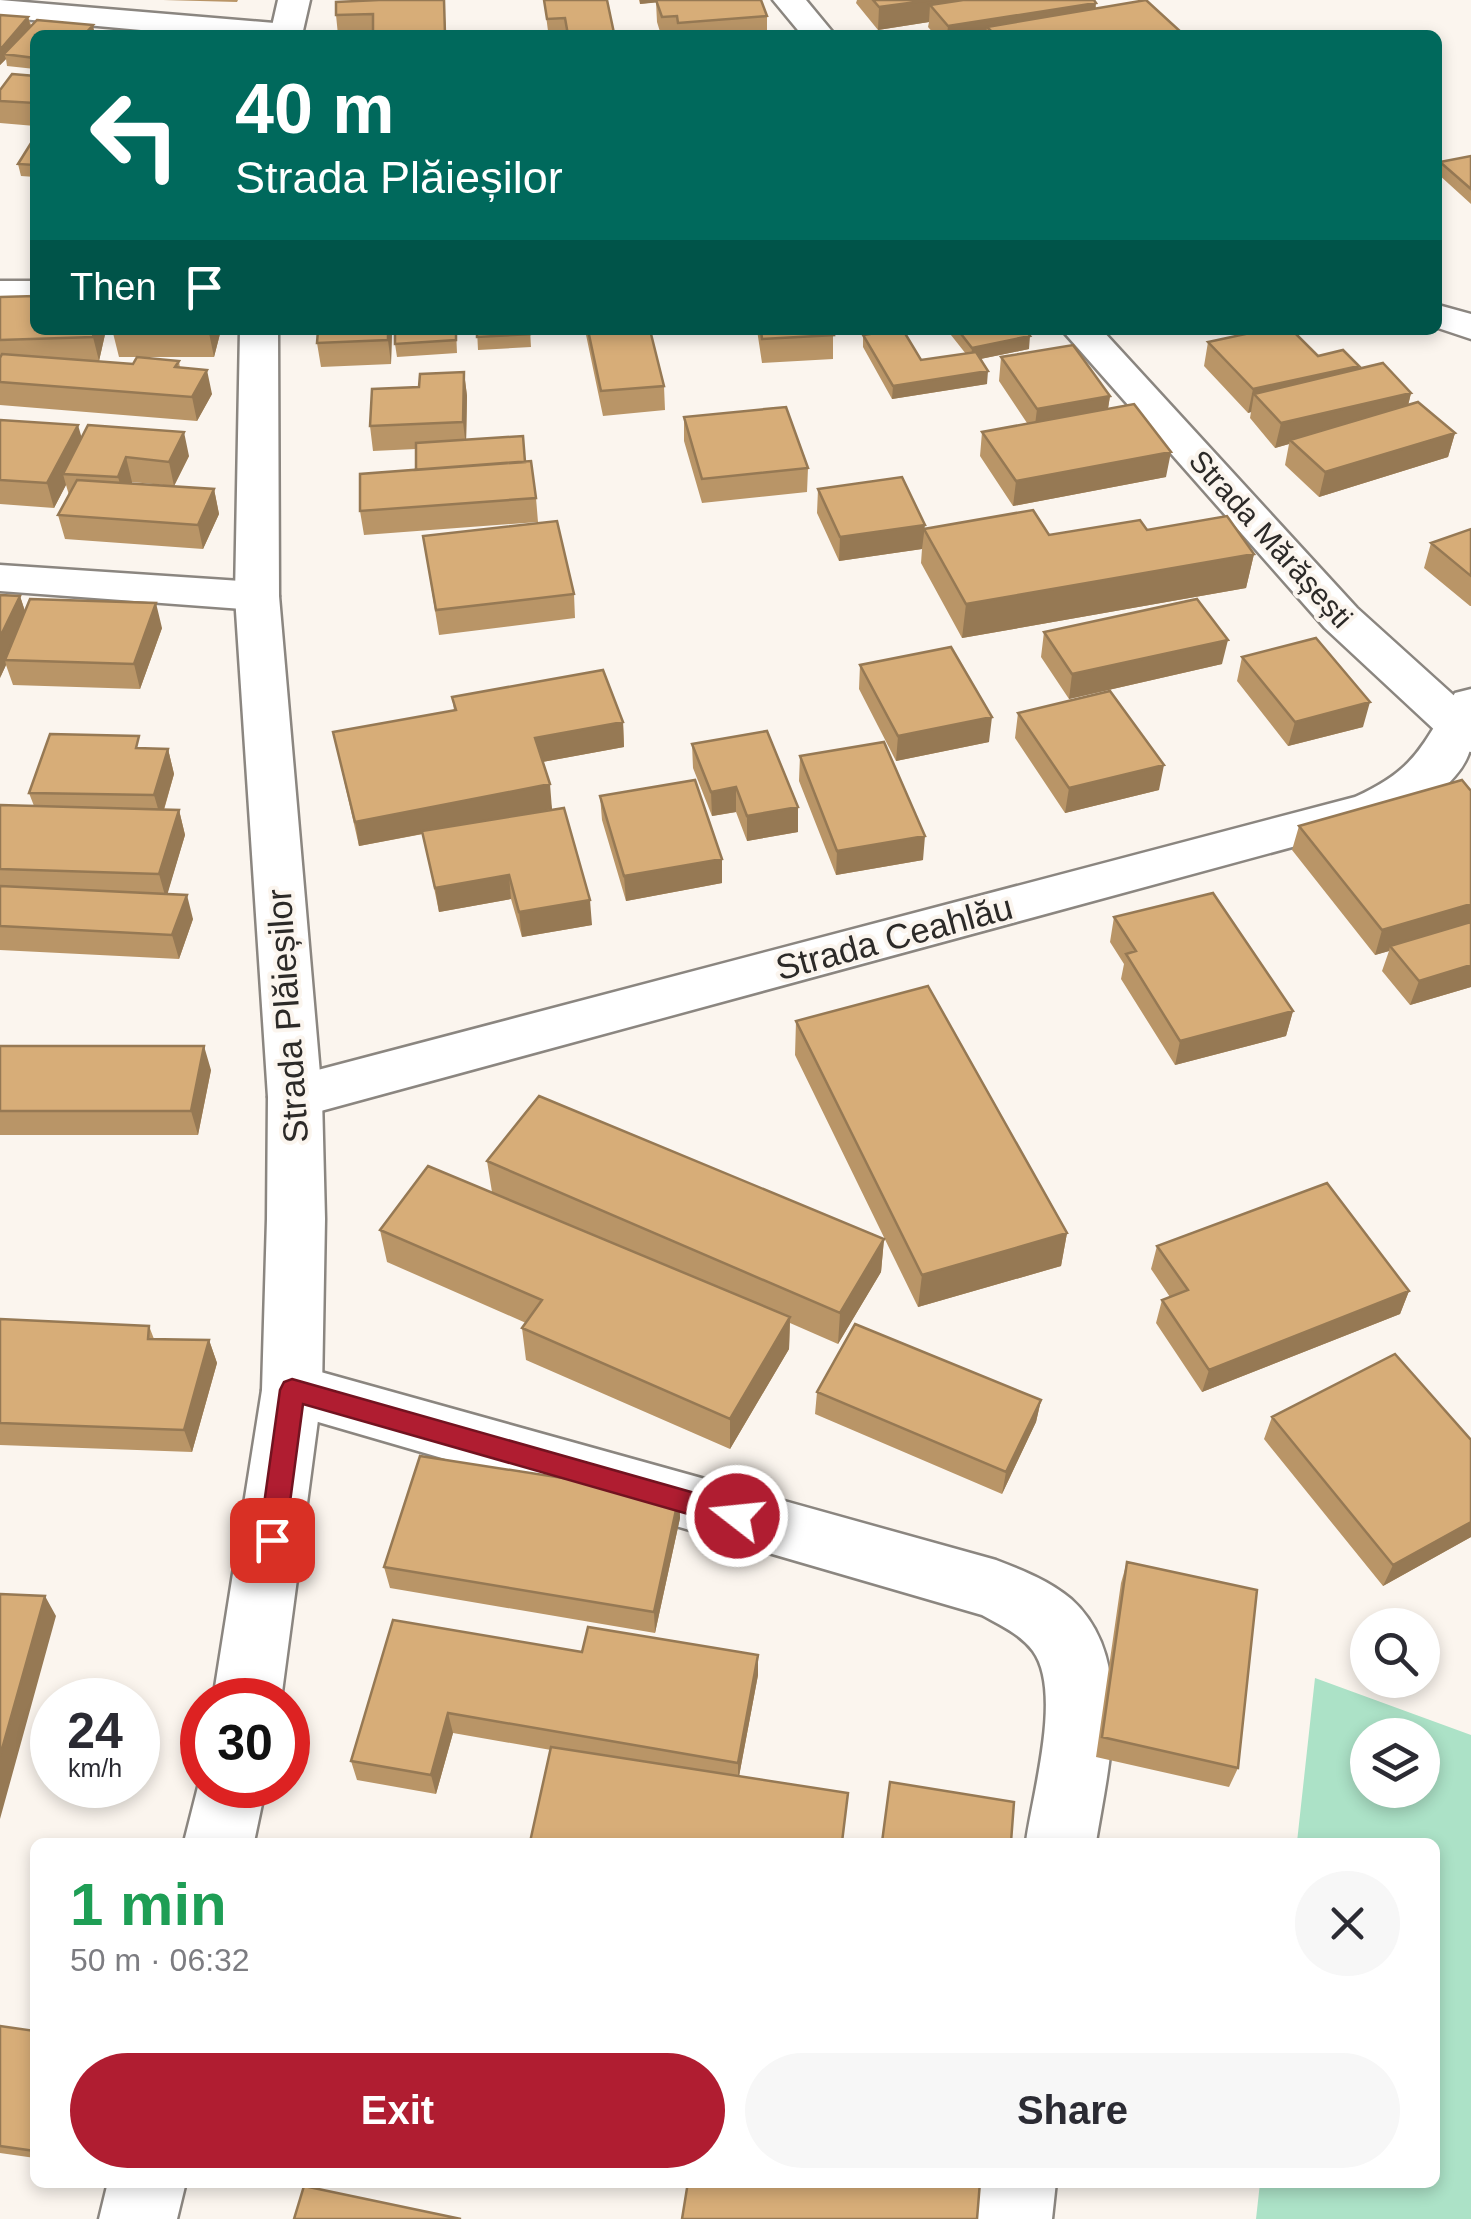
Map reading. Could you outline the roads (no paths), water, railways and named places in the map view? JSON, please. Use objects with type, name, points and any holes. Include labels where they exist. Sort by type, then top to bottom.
[{"type":"main road","points":[[287,30],[294,0]]},
{"type":"main road","points":[[789,0],[815,30]]},
{"type":"main road","points":[[0,7],[235,30]]},
{"type":"main road","points":[[0,292],[30,292]]},
{"type":"main road","points":[[1442,317],[1471,326]]},
{"type":"main road","name":"Strada Plăieșilor","points":[[251,1678],[292,1390],[295,1097],[256,596],[260,335]]},
{"type":"main road","name":"Strada Mărășești","points":[[1085,335],[1340,618],[1466,722]]},
{"type":"main road","points":[[0,578],[256,596]]},
{"type":"main road","name":"Strada Ceahlău","points":[[295,1097],[1371,810],[1404,794],[1439,763],[1466,722]]},
{"type":"main road","points":[[292,1390],[996,1590],[1031,1608],[1057,1630],[1074,1658],[1080,1692],[1062,1838]]},
{"type":"main road","points":[[220,1838],[226,1808]]},
{"type":"main road","points":[[138,2219],[145,2188]]},
{"type":"main road","points":[[1012,2219],[1016,2188]]}]
